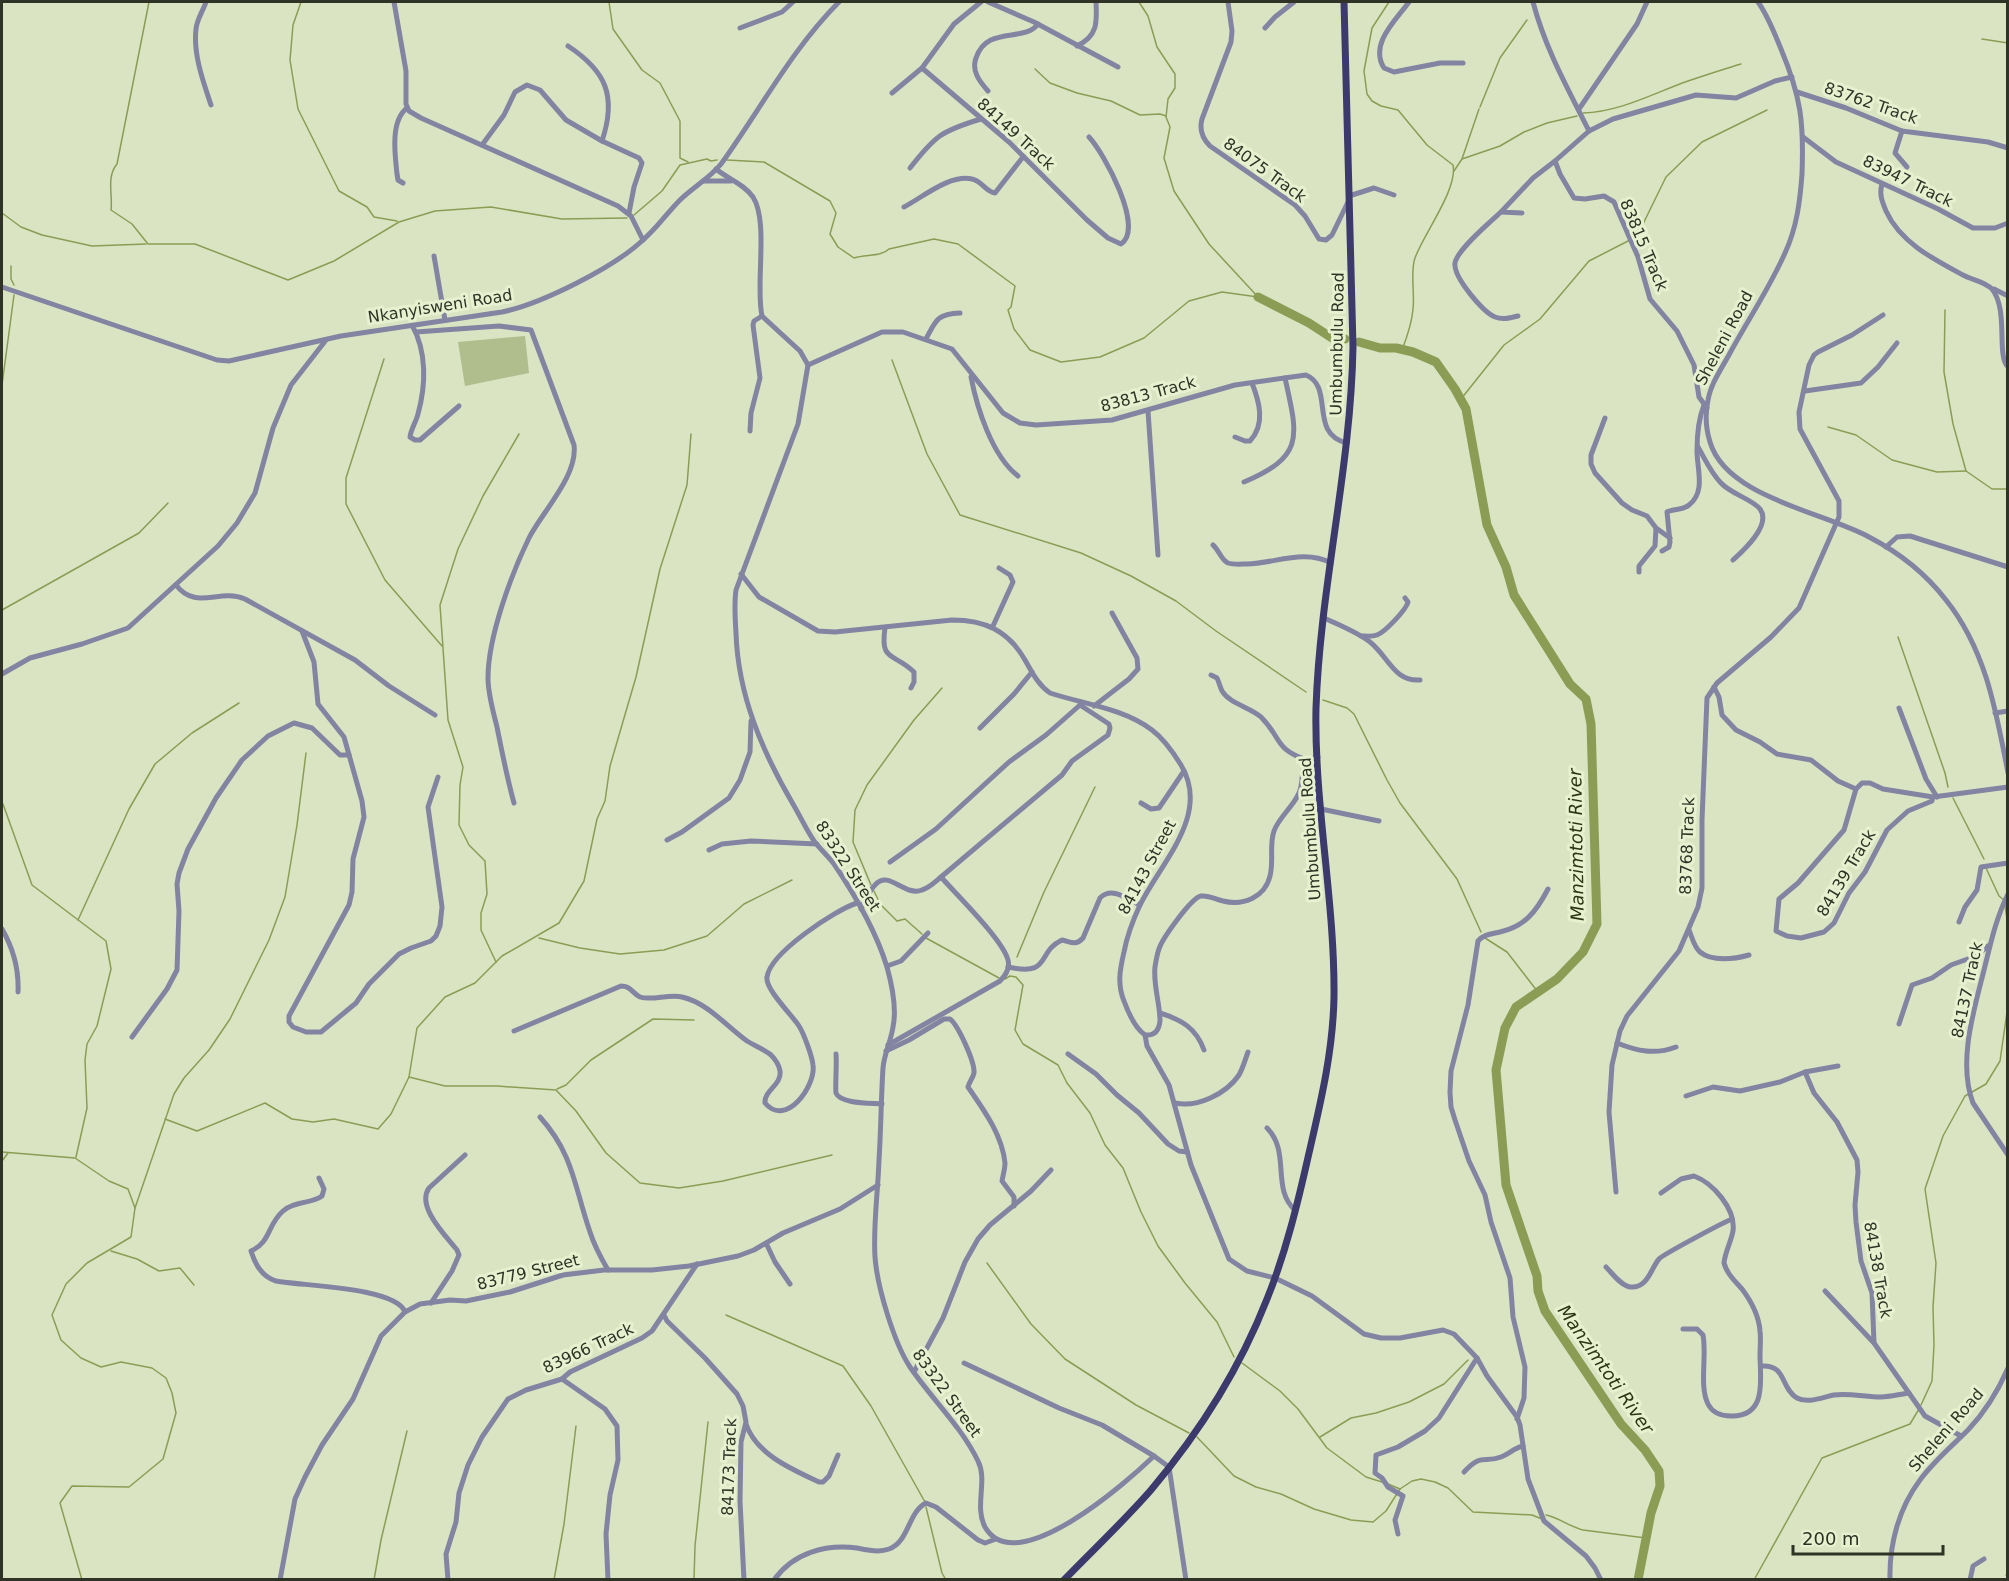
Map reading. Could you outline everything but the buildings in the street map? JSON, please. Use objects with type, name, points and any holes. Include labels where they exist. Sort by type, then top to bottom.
[{"type":"main road","name":"Umbumbulu Road","points":[[1064,1580],[1141,1501],[1169,1467],[1220,1395],[1245,1348],[1275,1278],[1295,1210],[1326,1082],[1332,1033],[1334,975],[1316,709],[1324,618],[1352,399],[1353,356],[1344,2]]},
{"type":"street","points":[[206,2],[197,24],[196,34],[201,72],[211,105]]},
{"type":"street","points":[[394,2],[406,71],[407,108]]},
{"type":"street","points":[[740,28],[782,12],[793,2]]},
{"type":"street","name":"Nkanyisweni Road","points":[[2,287],[223,361],[244,359],[327,339],[511,310],[542,299],[612,262],[643,240],[682,198],[716,169],[815,29],[839,2]]},
{"type":"street","points":[[892,93],[922,68],[954,24],[981,2]]},
{"type":"street","points":[[988,2],[1038,24],[1118,67]]},
{"type":"street","points":[[1077,46],[1092,35],[1097,16],[1096,2]]},
{"type":"street","name":"84075 Track","points":[[1228,2],[1232,42],[1202,119],[1203,138],[1210,146],[1294,205],[1305,216],[1319,239],[1326,240],[1332,235],[1349,199]]},
{"type":"street","points":[[1265,28],[1294,2]]},
{"type":"street","points":[[1409,2],[1384,36],[1380,57],[1384,68],[1394,72],[1428,65],[1463,63]]},
{"type":"street","points":[[1533,2],[1554,62],[1589,131]]},
{"type":"street","points":[[1579,109],[1637,24],[1647,2]]},
{"type":"street","name":"Sheleni Road","points":[[1758,2],[1767,16],[1797,92],[1803,137],[1801,194],[1792,236],[1785,254],[1712,386],[1705,406],[1711,445],[1725,469],[1735,478],[1758,491],[1869,537],[1903,558],[1936,588],[1965,627],[1974,644],[1989,684],[2007,773]]},
{"type":"street","points":[[988,91],[978,78],[974,64],[981,46],[989,40],[1031,30],[1038,24]]},
{"type":"street","points":[[568,46],[596,69],[606,86],[609,113],[602,141]]},
{"type":"street","name":"84149 Track","points":[[922,68],[1023,157],[1087,220],[1108,238],[1121,244],[1128,235],[1127,215],[1108,164],[1089,137]]},
{"type":"street","points":[[1518,316],[1504,319],[1491,315],[1461,281],[1455,267],[1460,253],[1533,178],[1589,131],[1613,119],[1676,99],[1701,94],[1736,98],[1770,83],[1792,77]]},
{"type":"street","points":[[482,145],[504,115],[515,92],[527,86],[540,90],[566,120],[602,141],[639,158],[642,163],[629,213]]},
{"type":"street","name":"83762 Track","points":[[1797,92],[1846,108],[1902,131],[1988,142],[2007,148]]},
{"type":"street","points":[[407,108],[421,118],[618,206],[629,213],[643,240]]},
{"type":"street","points":[[403,183],[397,174],[396,136],[401,113],[407,108]]},
{"type":"street","points":[[910,168],[937,136],[957,126],[981,119]]},
{"type":"street","points":[[1902,131],[1895,153],[1907,168]]},
{"type":"street","name":"83947 Track","points":[[1803,137],[1836,162],[1938,209],[1973,228],[1995,228],[2007,223]]},
{"type":"street","points":[[904,207],[946,182],[957,179],[976,180],[991,193],[995,193],[1023,157]]},
{"type":"street","name":"83815 Track","points":[[1555,161],[1574,198],[1604,196],[1614,202],[1638,257],[1650,299],[1677,332],[1694,365],[1699,397],[1705,406]]},
{"type":"street","points":[[716,169],[748,192],[759,212],[762,316],[800,351],[808,365]]},
{"type":"street","points":[[703,181],[733,181]]},
{"type":"street","points":[[1882,184],[1880,193],[1883,204],[1896,229],[1903,237],[1957,272],[2007,296]]},
{"type":"street","points":[[1349,199],[1374,188],[1394,195]]},
{"type":"street","points":[[1501,212],[1522,213]]},
{"type":"street","points":[[434,256],[445,320]]},
{"type":"street","points":[[1992,289],[1999,297],[2002,308],[2006,333],[2002,359],[2007,367]]},
{"type":"street","points":[[926,339],[940,316],[960,313]]},
{"type":"street","points":[[1883,315],[1852,334],[1824,347],[1814,355],[1809,365],[1799,412],[1800,429],[1839,501],[1841,511],[1799,608],[1771,637],[1714,687],[1725,719],[1748,737],[1777,754],[1811,760],[1838,781],[1856,789],[1862,783],[1866,783],[1883,789],[1934,798],[2007,787]]},
{"type":"street","points":[[750,431],[751,413],[760,378],[753,325],[754,321],[762,316]]},
{"type":"street","points":[[412,325],[423,354],[424,369],[418,413],[410,437],[420,440],[459,406]]},
{"type":"street","points":[[416,332],[499,326],[531,330],[574,445],[575,453],[570,468],[530,536],[512,579],[502,606],[489,667],[489,693],[514,803]]},
{"type":"street","name":"83813 Track","points":[[808,365],[882,332],[897,331],[952,349],[1003,413],[1020,423],[1045,425],[1106,421],[1252,382],[1306,375],[1316,381],[1320,391],[1328,432],[1336,440],[1347,443]]},
{"type":"street","points":[[2,674],[30,658],[82,644],[128,628],[218,546],[247,508],[258,484],[273,428],[286,395],[297,375],[327,339]]},
{"type":"street","points":[[1805,391],[1861,383],[1868,378],[1897,343]]},
{"type":"street","name":"83322 Street","points":[[808,365],[798,424],[741,574],[735,597],[739,668],[751,713],[772,768],[816,844],[836,867],[861,909],[886,966],[894,1000],[895,1016],[883,1066],[875,1257],[877,1268],[900,1348],[914,1372],[978,1461],[981,1477],[982,1520],[985,1528],[996,1539]]},
{"type":"street","points":[[971,375],[976,402],[985,424],[1006,464],[1018,476]]},
{"type":"street","points":[[1244,482],[1279,465],[1290,448],[1294,422],[1285,378]]},
{"type":"street","points":[[1235,437],[1250,441],[1259,426],[1258,402],[1252,382]]},
{"type":"street","points":[[1662,551],[1669,547],[1668,511],[1689,505],[1697,493],[1700,475],[1698,425],[1705,406]]},
{"type":"street","points":[[1148,411],[1158,555]]},
{"type":"street","points":[[1605,418],[1591,455],[1591,464],[1598,478],[1622,503],[1647,516],[1656,528],[1670,538]]},
{"type":"street","points":[[1697,445],[1721,483],[1762,512],[1762,523],[1753,541],[1733,560]]},
{"type":"street","points":[[1639,573],[1640,564],[1655,546],[1656,528]]},
{"type":"street","points":[[1886,547],[1897,537],[1910,536],[2007,567]]},
{"type":"street","points":[[1213,545],[1226,561],[1232,564],[1265,563],[1300,556],[1311,556],[1331,563]]},
{"type":"street","points":[[741,574],[759,597],[818,631],[835,632],[951,620],[967,620],[993,626],[1013,582],[1010,575],[999,568]]},
{"type":"street","points":[[177,585],[190,597],[237,596],[355,660],[389,686],[435,715]]},
{"type":"street","points":[[1360,635],[1374,636],[1381,633],[1406,609],[1405,598]]},
{"type":"street","points":[[1094,706],[1129,679],[1138,669],[1137,658],[1112,613]]},
{"type":"street","points":[[1324,618],[1360,635],[1374,645],[1399,674],[1410,680],[1420,680]]},
{"type":"street","name":"84143 Street","points":[[993,626],[1023,656],[1042,688],[1080,704],[1094,706],[1138,721],[1153,730],[1170,747],[1189,783],[1191,798],[1185,828],[1140,905],[1125,948],[1119,989],[1127,1011],[1145,1035],[1147,1046],[1169,1084],[1187,1152],[1226,1255],[1247,1271],[1275,1278],[1312,1296],[1364,1334],[1382,1338],[1400,1338],[1438,1330],[1447,1331],[1457,1337],[1477,1358]]},
{"type":"street","points":[[885,628],[884,648],[914,672],[915,677],[911,688]]},
{"type":"street","points":[[302,632],[314,662],[318,704],[342,733],[349,754],[363,806],[364,824],[353,859],[352,892],[348,905],[288,1020],[293,1027],[306,1032],[318,1033],[327,1028],[356,1003],[369,984],[399,954],[431,941],[438,933],[442,907],[428,807],[438,777]]},
{"type":"street","points":[[980,728],[1032,672]]},
{"type":"street","points":[[1210,675],[1217,678],[1226,696],[1260,716],[1285,750],[1293,756],[1307,760],[1318,757]]},
{"type":"street","name":"83768 Track","points":[[1616,1192],[1609,1112],[1610,1086],[1617,1043],[1627,1016],[1679,951],[1698,907],[1702,888],[1705,709],[1707,698],[1714,687]]},
{"type":"street","points":[[861,909],[874,886],[881,880],[888,879],[904,890],[916,892],[941,877],[1062,775],[1072,761],[1108,735],[1110,728],[1108,724],[1080,704],[1046,735],[1009,762],[936,829],[890,862]]},
{"type":"street","points":[[1899,708],[1934,798]]},
{"type":"street","points":[[1995,713],[2007,711]]},
{"type":"street","points":[[667,840],[682,832],[734,792],[750,752],[751,713]]},
{"type":"street","points":[[132,1037],[167,989],[177,970],[179,911],[177,884],[185,855],[216,798],[242,760],[268,736],[294,723],[312,728],[340,755],[349,754]]},
{"type":"street","points":[[1145,1035],[1154,1033],[1159,1028],[1160,1013],[1155,969],[1160,945],[1188,906],[1197,898],[1206,896],[1224,902],[1238,902],[1252,899],[1261,893],[1268,883],[1271,872],[1272,840],[1275,828],[1295,801],[1301,787],[1307,760]]},
{"type":"street","points":[[1141,803],[1151,809],[1159,808],[1184,771]]},
{"type":"street","name":"84139 Track","points":[[1856,789],[1844,830],[1798,883],[1779,899],[1776,931],[1787,936],[1801,938],[1824,932],[1834,923],[1849,893],[1865,872],[1887,830],[1908,811],[1934,798]]},
{"type":"street","points":[[1321,809],[1379,821]]},
{"type":"street","points":[[710,849],[722,844],[744,841],[816,844]]},
{"type":"street","points":[[1959,921],[1965,907],[1977,890],[1982,867],[2007,863]]},
{"type":"street","points":[[887,1048],[1000,981],[1008,967],[1008,961],[1002,948],[979,918],[941,877]]},
{"type":"street","points":[[1517,1419],[1524,1398],[1526,1367],[1513,1317],[1510,1278],[1491,1222],[1485,1195],[1469,1161],[1455,1120],[1450,1092],[1451,1071],[1468,1005],[1478,941],[1484,936],[1501,932],[1526,921],[1534,914],[1548,889]]},
{"type":"street","points":[[1008,967],[1032,969],[1043,962],[1060,940],[1079,942],[1083,938],[1100,898],[1105,893],[1114,892],[1140,905]]},
{"type":"street","name":"84137 Track","points":[[2007,894],[1989,945],[1969,1027],[1968,1079],[1969,1093],[1973,1103],[2007,1155]]},
{"type":"street","points":[[514,1031],[621,986],[630,987],[643,998],[675,996],[688,999],[705,1006],[748,1041],[773,1057],[780,1070],[780,1075],[767,1093],[765,1103],[776,1109],[791,1108],[801,1098],[813,1073],[813,1064],[800,1027],[769,987],[768,972],[806,933],[831,915],[857,903]]},
{"type":"street","points":[[2,929],[15,963],[18,992]]},
{"type":"street","points":[[1689,930],[1698,950],[1705,955],[1721,958],[1749,956]]},
{"type":"street","points":[[886,966],[901,961],[928,933]]},
{"type":"street","points":[[1899,1024],[1912,985],[1932,978],[1951,965],[1976,956],[1989,945]]},
{"type":"street","points":[[1160,1013],[1180,1020],[1192,1028],[1204,1050]]},
{"type":"street","points":[[887,1048],[917,1036],[944,1019],[950,1019],[955,1024],[965,1043],[974,1071],[968,1087],[983,1108],[997,1138],[1005,1161],[1002,1181],[1014,1197],[1014,1206]]},
{"type":"street","points":[[1617,1043],[1651,1053],[1676,1047]]},
{"type":"street","points":[[1175,1103],[1186,1105],[1197,1103],[1228,1086],[1240,1074],[1248,1052]]},
{"type":"street","points":[[836,1054],[836,1090],[839,1097],[845,1100],[882,1104]]},
{"type":"street","points":[[1068,1054],[1096,1074],[1145,1118],[1168,1144],[1179,1151],[1187,1152]]},
{"type":"street","points":[[1686,1096],[1713,1087],[1740,1091],[1838,1065]]},
{"type":"street","name":"84138 Track","points":[[1805,1072],[1819,1102],[1837,1122],[1857,1160],[1856,1221],[1861,1262],[1872,1293],[1874,1343]]},
{"type":"street","points":[[540,1117],[553,1132],[564,1151],[593,1240],[608,1270]]},
{"type":"street","points":[[1267,1128],[1274,1137],[1279,1154],[1284,1194],[1290,1206],[1295,1210]]},
{"type":"street","points":[[431,1303],[452,1271],[459,1255],[432,1216],[424,1199],[429,1188],[465,1155]]},
{"type":"street","points":[[914,1372],[943,1318],[965,1262],[978,1239],[990,1225],[1014,1206],[1051,1170]]},
{"type":"street","points":[[1661,1193],[1685,1177],[1698,1178],[1709,1185],[1730,1211],[1733,1232],[1724,1263],[1729,1275],[1743,1291],[1756,1315],[1760,1329],[1762,1388],[1760,1396],[1748,1412],[1736,1416],[1717,1414],[1711,1408],[1706,1399],[1703,1335],[1697,1329],[1683,1329]]},
{"type":"street","points":[[319,1178],[324,1189],[322,1196],[285,1210],[273,1222],[261,1245],[251,1251],[261,1271],[267,1278],[276,1281],[356,1290],[384,1297],[400,1304],[405,1312]]},
{"type":"street","name":"83779 Street","points":[[280,1580],[295,1499],[305,1477],[322,1445],[353,1400],[381,1336],[405,1312],[420,1304],[450,1300],[465,1301],[494,1296],[563,1275],[608,1270],[644,1271],[738,1256],[790,1230],[840,1209],[878,1185]]},
{"type":"street","points":[[1606,1267],[1624,1285],[1637,1286],[1650,1275],[1661,1257],[1732,1219]]},
{"type":"street","points":[[766,1243],[775,1262],[790,1284]]},
{"type":"street","name":"83966 Track","points":[[448,1580],[446,1554],[456,1522],[459,1493],[468,1465],[482,1437],[508,1400],[526,1390],[562,1378],[652,1331],[697,1264]]},
{"type":"street","points":[[1826,1291],[1874,1343],[1925,1416],[1961,1436]]},
{"type":"street","name":"84173 Track","points":[[664,1315],[667,1321],[705,1358],[737,1394],[743,1406],[746,1422],[741,1442],[740,1501],[744,1580]]},
{"type":"street","points":[[1477,1358],[1487,1376],[1513,1409],[1520,1425],[1528,1479],[1544,1521],[1586,1557],[1601,1580]]},
{"type":"street","points":[[1398,1534],[1395,1520],[1403,1496],[1388,1487],[1375,1473],[1375,1457],[1377,1453],[1398,1447],[1425,1431],[1439,1418],[1450,1404],[1477,1358]]},
{"type":"street","points":[[964,1363],[1059,1408],[1108,1428],[1169,1467],[1186,1580]]},
{"type":"street","points":[[1761,1366],[1776,1369],[1789,1390],[1797,1398],[1803,1400],[1837,1395],[1884,1397],[1909,1394]]},
{"type":"street","name":"Sheleni Road","points":[[1890,1580],[1892,1546],[1908,1499],[1930,1468],[1993,1400],[2007,1369]]},
{"type":"street","points":[[562,1378],[574,1389],[605,1408],[617,1426],[618,1460],[610,1495],[606,1534],[608,1580]]},
{"type":"street","points":[[746,1422],[752,1437],[762,1449],[819,1482],[823,1482],[829,1476],[838,1455]]},
{"type":"street","points":[[1464,1472],[1480,1459],[1501,1457],[1523,1446]]},
{"type":"street","points":[[774,1580],[783,1567],[796,1558],[814,1551],[839,1547],[875,1551],[890,1549],[903,1537],[917,1510],[926,1503],[936,1507],[978,1540],[985,1542],[996,1539],[1018,1546],[1035,1544],[1047,1539],[1107,1500],[1154,1456]]},
{"type":"street","points":[[1970,1580],[1973,1566],[1984,1560]]},
{"type":"green space","points":[[525,336],[529,373],[465,386],[458,342]]},
{"type":"waterway","points":[[149,2],[111,186],[111,210],[132,224],[148,244],[195,244],[288,280],[334,261],[399,222],[435,211],[491,207],[562,219],[627,218]]},
{"type":"waterway","points":[[301,2],[293,25],[290,60],[298,109],[339,191],[367,207],[374,217],[397,221]]},
{"type":"waterway","points":[[609,2],[613,29],[642,70],[660,83],[680,121],[680,158],[688,162]]},
{"type":"waterway","points":[[1139,2],[1148,16],[1157,47],[1175,74],[1175,88],[1168,99],[1166,117],[1170,127],[1164,158],[1174,191],[1209,244],[1258,297]]},
{"type":"waterway","points":[[1389,2],[1372,28],[1364,71],[1367,94],[1372,101],[1381,106],[1398,110],[1427,145],[1453,165],[1453,175],[1446,198],[1415,258],[1412,314],[1402,350]]},
{"type":"waterway","points":[[1480,107],[1500,58],[1527,20]]},
{"type":"waterway","points":[[1982,39],[2008,43]]},
{"type":"waterway","points":[[1583,113],[1624,106],[1688,81],[1741,64]]},
{"type":"waterway","points":[[1035,69],[1050,83],[1077,93],[1111,101],[1140,115],[1166,116]]},
{"type":"waterway","points":[[1454,171],[1462,159],[1479,109]]},
{"type":"waterway","points":[[1461,399],[1504,345],[1540,319],[1589,261],[1630,240],[1643,224],[1666,177],[1702,142],[1767,110]]},
{"type":"waterway","points":[[1462,159],[1500,146],[1524,132],[1547,123],[1577,116]]},
{"type":"waterway","points":[[634,215],[662,191],[680,165],[707,159],[717,160]]},
{"type":"waterway","points":[[727,160],[764,162],[830,201],[836,213],[830,234],[838,247],[854,258],[934,239],[958,244],[1015,286],[1011,307],[1008,310],[1014,329],[1030,350],[1061,362],[1100,357],[1144,338],[1189,301],[1222,292],[1258,297]]},
{"type":"waterway","points":[[2,213],[21,227],[42,235],[92,246],[146,244]]},
{"type":"waterway","points":[[11,266],[11,279],[14,285]]},
{"type":"waterway","points":[[2,385],[14,295]]},
{"type":"waterway","points":[[1258,297],[1309,323],[1332,338],[1345,339]]},
{"type":"waterway","points":[[1945,310],[1944,372],[1953,424],[1966,471],[1992,489],[2008,489]]},
{"type":"waterway","name":"Manzimtoti River","points":[[1359,342],[1380,348],[1396,348],[1413,352],[1436,362],[1455,389],[1466,409],[1487,525],[1506,567],[1514,595],[1570,684],[1586,699],[1591,724],[1597,924],[1583,952],[1557,979],[1516,1007],[1505,1028],[1496,1070],[1506,1185],[1537,1276],[1538,1291],[1545,1311],[1621,1424],[1645,1450],[1659,1471],[1660,1486],[1651,1513],[1638,1580]]},
{"type":"waterway","points":[[384,359],[346,478],[346,504],[385,580],[442,646]]},
{"type":"waterway","points":[[892,360],[927,454],[960,515],[1081,553],[1131,576],[1176,601],[1306,692]]},
{"type":"waterway","points":[[1828,427],[1856,435],[1892,460],[1937,472],[1966,471]]},
{"type":"waterway","points":[[496,962],[481,930],[481,913],[487,894],[485,861],[469,845],[459,825],[463,767],[448,720],[440,605],[458,549],[483,496],[519,434]]},
{"type":"waterway","points":[[165,1119],[197,1131],[265,1103],[292,1119],[313,1122],[334,1119],[378,1129],[391,1114],[409,1077],[417,1028],[445,997],[475,983],[502,956],[559,923],[584,881],[597,819],[605,801],[610,766],[636,677],[660,569],[687,485],[691,434]]},
{"type":"waterway","points":[[2,610],[139,533],[168,503]]},
{"type":"waterway","points":[[1898,637],[1948,787]]},
{"type":"waterway","points":[[871,885],[853,842],[855,810],[867,785],[914,720],[942,688]]},
{"type":"waterway","points":[[1323,700],[1347,708],[1354,714],[1400,803],[1457,879],[1481,932]]},
{"type":"waterway","points":[[78,920],[129,809],[155,764],[192,733],[239,703]]},
{"type":"waterway","points":[[135,1208],[174,1094],[230,1019],[269,940],[285,897],[306,753]]},
{"type":"waterway","points":[[1017,957],[1044,892],[1095,787]]},
{"type":"waterway","points":[[1953,798],[1984,859]]},
{"type":"waterway","points":[[3,804],[32,885],[106,941],[111,969],[97,1026],[87,1044],[85,1060],[87,1108],[76,1157]]},
{"type":"waterway","points":[[1986,868],[1999,896],[2004,900]]},
{"type":"waterway","points":[[539,938],[580,948],[620,954],[664,950],[707,936],[744,904],[792,880]]},
{"type":"waterway","points":[[874,891],[880,904],[897,921],[905,919],[922,934]]},
{"type":"waterway","points":[[2005,905],[2008,927]]},
{"type":"waterway","points":[[926,938],[999,978]]},
{"type":"waterway","points":[[1485,938],[1507,952],[1538,992]]},
{"type":"waterway","points":[[1005,979],[1010,976],[1016,977],[1023,985],[1015,1030],[1023,1044],[1058,1065],[1067,1083],[1090,1113],[1105,1145],[1123,1168],[1158,1246],[1217,1322],[1234,1357]]},
{"type":"waterway","points":[[1921,1405],[1932,1381],[1936,1263],[1925,1189],[1943,1136],[1965,1096],[1986,1084],[2000,1061],[2008,1005]]},
{"type":"waterway","points":[[557,1089],[566,1085],[591,1060],[653,1019],[694,1020]]},
{"type":"waterway","points":[[409,1077],[445,1086],[497,1086],[556,1090],[576,1111],[606,1153],[640,1183],[679,1188],[723,1181],[832,1155]]},
{"type":"waterway","points":[[2,1152],[75,1158],[109,1181],[128,1189],[135,1208],[131,1237],[87,1263],[66,1284],[52,1315],[61,1340],[81,1358],[101,1367],[121,1362],[152,1368],[166,1378],[176,1413],[163,1459],[129,1487],[72,1486],[60,1503],[82,1580]]},
{"type":"waterway","points":[[2,1161],[8,1153]]},
{"type":"waterway","points":[[111,1251],[137,1259],[159,1271],[180,1268],[194,1285]]},
{"type":"waterway","points":[[987,1263],[1031,1324],[1065,1359],[1136,1405],[1189,1433]]},
{"type":"waterway","points":[[726,1315],[843,1366],[871,1406],[925,1502]]},
{"type":"waterway","points":[[1320,1437],[1351,1418],[1376,1413],[1409,1402],[1444,1384],[1468,1360]]},
{"type":"waterway","points":[[1242,1363],[1280,1391],[1298,1409],[1327,1448],[1366,1477],[1382,1482]]},
{"type":"waterway","points":[[1754,1580],[1822,1458],[1910,1424],[1919,1409]]},
{"type":"waterway","points":[[694,1580],[695,1546],[708,1422]]},
{"type":"waterway","points":[[554,1580],[564,1524],[576,1426]]},
{"type":"waterway","points":[[374,1580],[381,1540],[407,1431]]},
{"type":"waterway","points":[[1197,1437],[1234,1476],[1314,1509],[1351,1520],[1373,1522],[1386,1511],[1400,1489]]},
{"type":"waterway","points":[[1388,1484],[1400,1489],[1412,1481],[1421,1479],[1435,1482],[1448,1488],[1473,1512],[1532,1515],[1542,1519]]},
{"type":"waterway","points":[[926,1507],[942,1573],[946,1580]]},
{"type":"waterway","points":[[1546,1515],[1583,1530],[1646,1538]]}]
